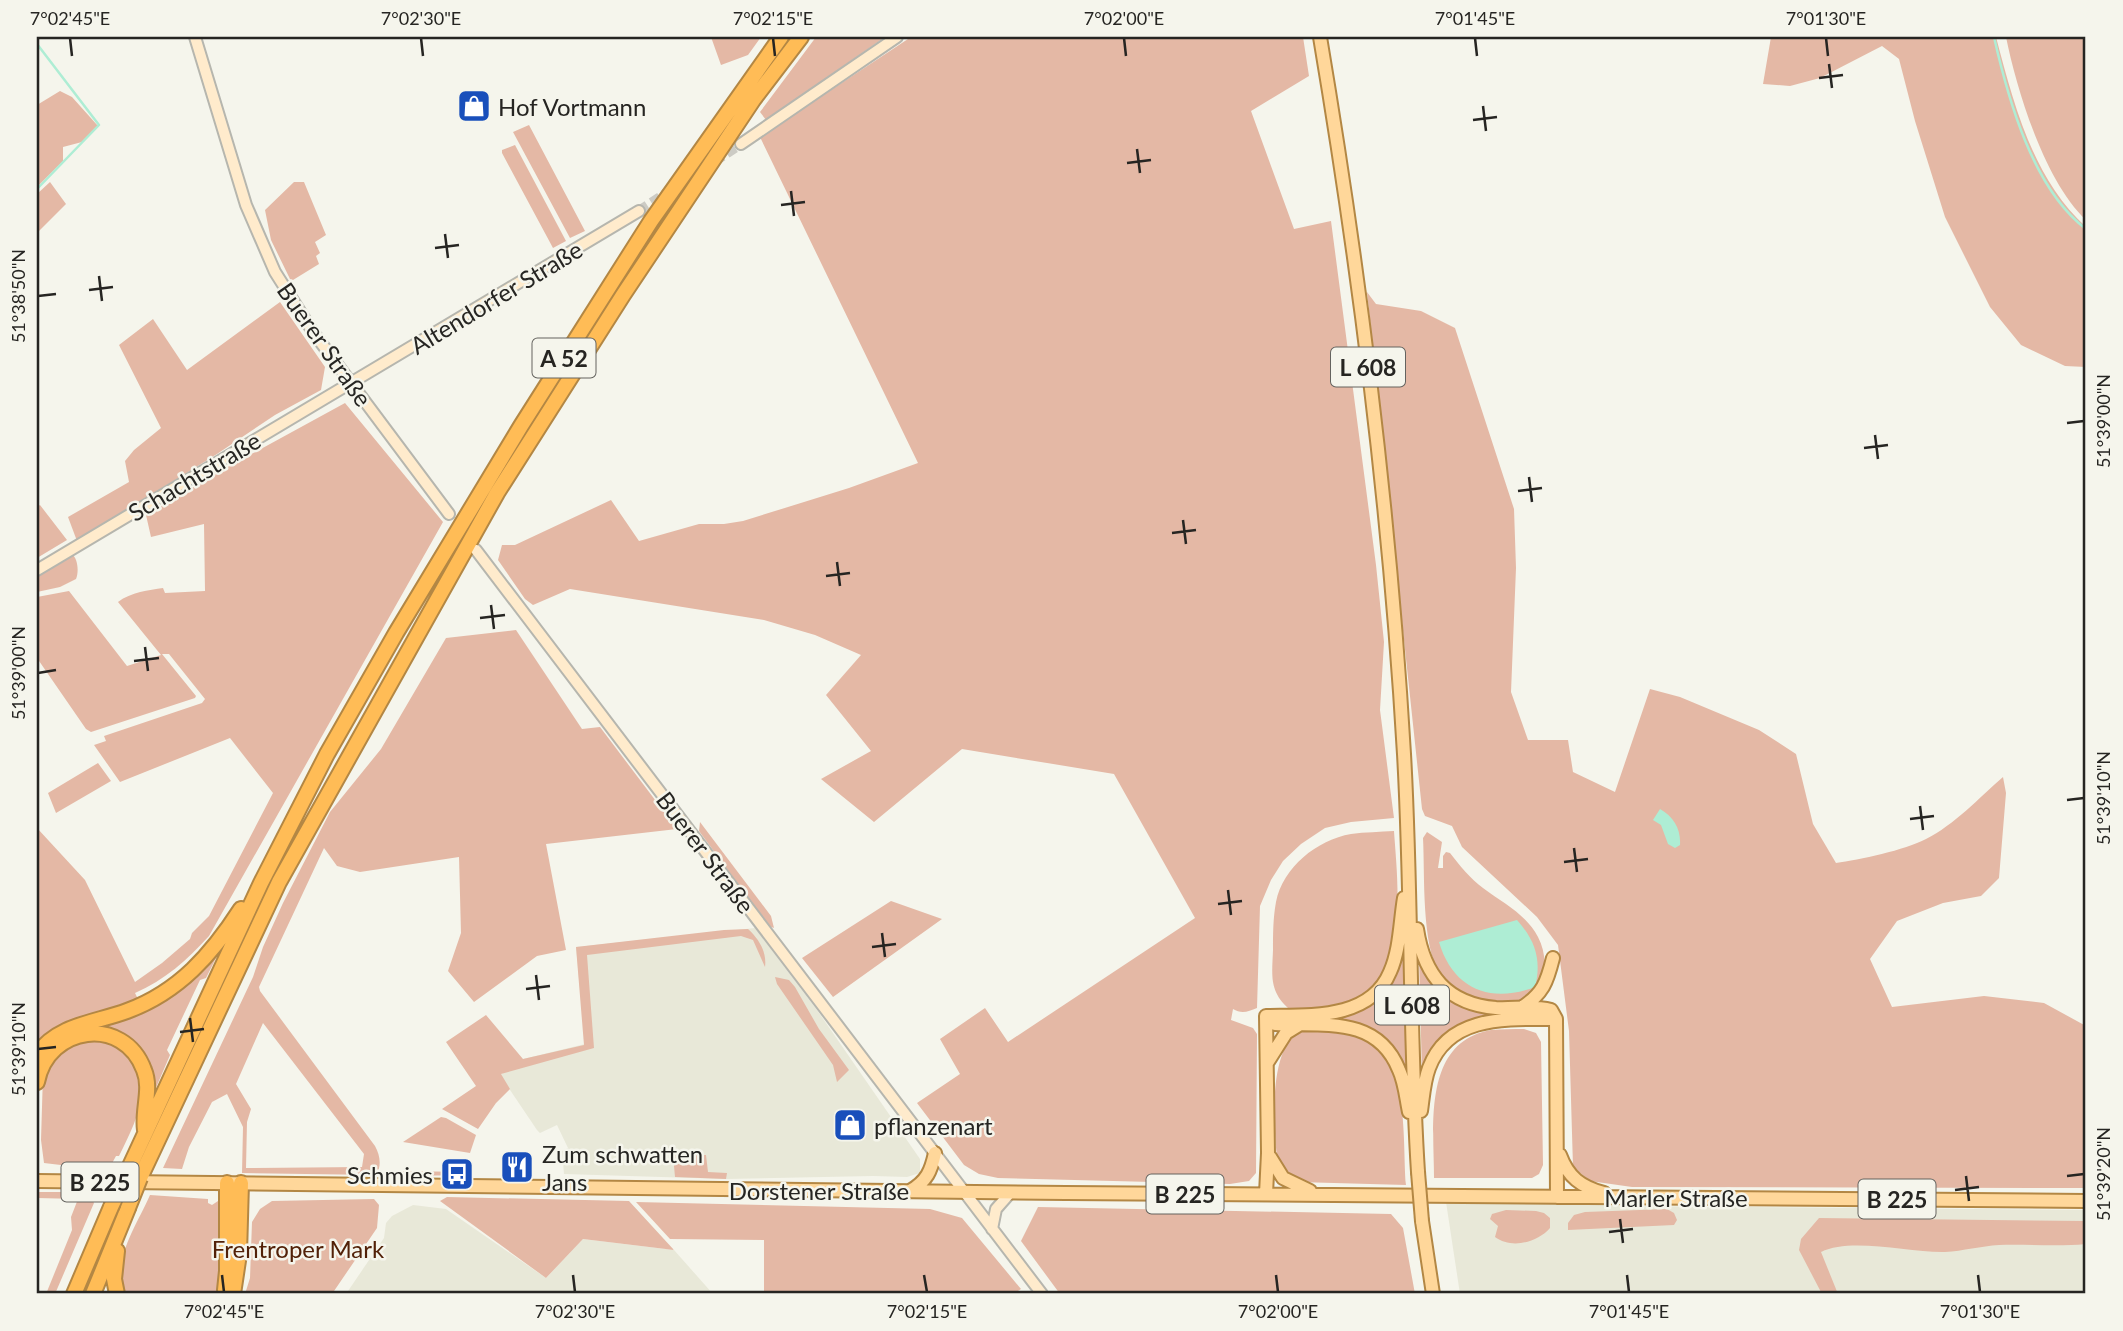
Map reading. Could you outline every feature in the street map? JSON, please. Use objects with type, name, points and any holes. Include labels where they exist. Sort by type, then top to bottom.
[{"type":"highway","name":"A 52","points":[[74,1294],[134,1154],[261,883],[327,754],[421,589],[650,221],[781,37]]},
{"type":"highway","name":"A 52","points":[[93,1294],[150,1155],[279,882],[497,493],[623,295],[753,100],[801,37]]},
{"type":"highway","points":[[37,1054],[62,1032],[126,1011],[161,995],[177,984],[212,951],[249,896],[261,883]]},
{"type":"highway","points":[[37,1082],[43,1062],[62,1041],[83,1034],[110,1037],[130,1049],[144,1069],[148,1081],[145,1133]]},
{"type":"highway","points":[[224,1294],[234,1183]]},
{"type":"highway","points":[[233,1294],[239,1254],[234,1183]]},
{"type":"highway","points":[[117,1294],[114,1270],[121,1228]]},
{"type":"main road","name":"Buerer Straße","points":[[195,37],[246,205],[263,247],[291,300],[449,514]]},
{"type":"main road","points":[[741,144],[898,37]]},
{"type":"main road","name":"L 608","points":[[1320,37],[1372,397],[1391,585],[1407,808],[1416,1146],[1422,1220],[1433,1294]]},
{"type":"main road","name":"Altendorfer Straße","points":[[352,382],[639,211]]},
{"type":"main road","name":"Schachtstraße","points":[[37,570],[352,382]]},
{"type":"main road","name":"Buerer Straße","points":[[477,550],[1042,1294]]},
{"type":"main road","points":[[1409,863],[1419,944],[1433,976],[1444,989],[1469,1002],[1495,1008],[1551,1010],[1556,1019],[1557,1197]]},
{"type":"main road","points":[[1266,1016],[1338,1012],[1361,1005],[1377,991],[1390,974],[1396,952],[1409,863]]},
{"type":"main road","points":[[1521,1007],[1536,998],[1543,988],[1549,977],[1553,958]]},
{"type":"main road","points":[[1266,1016],[1275,1024],[1339,1025],[1354,1028],[1368,1033],[1390,1052],[1402,1079],[1416,1146]]},
{"type":"main road","points":[[1266,1016],[1266,1194]]},
{"type":"main road","points":[[1416,1146],[1428,1070],[1447,1040],[1465,1028],[1484,1022],[1556,1019]]},
{"type":"main road","points":[[1267,1063],[1286,1033],[1299,1025]]},
{"type":"main road","points":[[1557,1148],[1563,1164],[1580,1185],[1618,1197]]},
{"type":"main road","points":[[911,1191],[930,1174],[935,1153]]},
{"type":"main road","points":[[1268,1153],[1283,1178],[1319,1194]]},
{"type":"main road","name":"Dorstener Straße","points":[[37,1181],[1266,1194]]},
{"type":"main road","points":[[992,1229],[996,1209],[1011,1192]]},
{"type":"main road","name":"Marler Straße","points":[[1266,1194],[2086,1201]]},
{"type":"shaded area","points":[[1660,809],[1673,820],[1678,829],[1680,845],[1675,848],[1668,844],[1661,825],[1653,820]]},
{"type":"shaded area","points":[[1517,920],[1535,951],[1538,968],[1535,987],[1519,992],[1489,993],[1464,981],[1445,958],[1439,942]]},
{"type":"shaded area","points":[[755,928],[817,1010],[920,1159],[920,1173],[907,1177],[726,1179],[564,1174],[562,1151],[568,1148],[557,1125],[540,1133],[500,1075],[523,1059],[585,1044],[576,947]]},
{"type":"shaded area","points":[[1446,1202],[2086,1210],[2086,1294],[1460,1294]]},
{"type":"shaded area","points":[[413,1205],[446,1209],[546,1278],[583,1239],[674,1250],[713,1294],[346,1294],[384,1238],[386,1223],[392,1216]]},
{"type":"green space","points":[[711,37],[761,37],[748,55],[721,65]]},
{"type":"green space","points":[[816,37],[885,37],[766,120],[760,112]]},
{"type":"green space","points":[[911,37],[1303,37],[1309,76],[1251,111],[1294,229],[1331,221],[1376,565],[1384,642],[1380,710],[1394,818],[1351,822],[1325,828],[1301,844],[1283,861],[1260,906],[1257,1008],[1245,1012],[1233,1009],[1231,1020],[1253,1028],[1257,1034],[1256,1173],[1249,1181],[1230,1184],[998,1178],[979,1174],[964,1165],[917,1103],[960,1074],[940,1039],[985,1008],[1008,1042],[1195,918],[1114,774],[962,749],[874,822],[821,779],[871,751],[826,695],[861,655],[815,635],[764,620],[570,589],[533,605],[525,599],[498,560],[502,545],[515,545],[611,500],[639,541],[699,524],[743,521],[918,463],[760,137]]},
{"type":"green space","points":[[1771,37],[1996,37],[2018,114],[2039,164],[2052,187],[2086,227],[2086,367],[2065,366],[2021,345],[1990,307],[1945,217],[1899,59],[1882,46],[1820,78],[1790,86],[1763,84]]},
{"type":"green space","points":[[2006,37],[2086,37],[2086,220],[2071,203],[2046,160],[2025,109]]},
{"type":"green space","points":[[60,91],[72,97],[98,126],[82,142],[63,147],[63,161],[37,187],[37,105]]},
{"type":"green space","points":[[529,125],[585,231],[570,238],[513,132]]},
{"type":"green space","points":[[515,145],[566,241],[553,248],[502,153],[502,150]]},
{"type":"green space","points":[[50,182],[66,204],[37,233],[37,194]]},
{"type":"green space","points":[[294,182],[304,182],[326,235],[315,242],[320,253],[316,256],[319,264],[293,280],[290,279],[271,240],[265,210]]},
{"type":"green space","points":[[1367,292],[1376,304],[1421,311],[1455,328],[1514,509],[1516,568],[1511,692],[1528,740],[1568,740],[1573,772],[1615,792],[1650,689],[1680,697],[1759,730],[1796,754],[1813,824],[1836,863],[1882,854],[1926,839],[1956,819],[2003,777],[2006,793],[1999,878],[1981,896],[1943,903],[1897,921],[1870,959],[1892,1007],[1984,996],[2044,1003],[2086,1026],[2086,1188],[1632,1187],[1590,1181],[1573,1167],[1569,1031],[1558,945],[1537,917],[1462,847],[1452,826],[1425,816],[1422,809]]},
{"type":"green space","points":[[280,302],[325,367],[321,390],[275,415],[77,541],[68,517],[129,482],[125,461],[161,428],[119,345],[153,319],[187,370]]},
{"type":"green space","points":[[345,403],[443,522],[209,936],[175,969],[135,993],[138,999],[59,1026],[37,1044],[37,828],[85,880],[135,982],[190,939],[192,933],[209,916],[273,793],[230,738],[120,782],[94,745],[106,741],[104,736],[202,703],[205,699],[169,654],[162,654],[195,698],[91,732],[86,729],[37,658],[37,597],[69,591],[127,666],[161,655],[118,602],[134,594],[163,588],[165,593],[205,591],[204,524],[151,537],[146,515]]},
{"type":"green space","points":[[40,505],[67,540],[37,558],[37,507]]},
{"type":"green space","points":[[72,554],[76,559],[76,579],[60,587],[37,592],[37,575]]},
{"type":"green space","points":[[516,630],[582,729],[600,727],[677,829],[546,844],[566,950],[537,956],[474,1002],[448,971],[461,933],[459,857],[360,872],[337,866],[324,848],[259,987],[375,1146],[380,1161],[378,1172],[376,1175],[242,1173],[243,1127],[227,1094],[212,1102],[189,1147],[182,1169],[163,1168],[253,977],[283,903],[330,812],[381,749],[446,638]],"holes":[[[263,1023],[364,1154],[362,1167],[246,1168],[247,1122],[251,1109],[236,1084]]]},
{"type":"green space","points":[[98,763],[111,781],[56,813],[48,793]]},
{"type":"green space","points":[[700,822],[771,916],[774,928],[769,926],[699,831]]},
{"type":"green space","points":[[1394,831],[1397,921],[1394,944],[1387,966],[1377,984],[1362,997],[1329,1008],[1302,1011],[1289,1009],[1278,996],[1272,975],[1275,908],[1286,877],[1303,857],[1326,842],[1351,834]]},
{"type":"green space","points":[[1427,832],[1442,842],[1438,868],[1443,868],[1443,856],[1446,852],[1450,853],[1478,884],[1521,915],[1538,937],[1544,955],[1541,982],[1529,997],[1521,1002],[1501,1005],[1477,1000],[1455,989],[1440,975],[1434,962],[1427,928],[1423,838]]},
{"type":"green space","points":[[891,901],[942,919],[833,997],[802,958]]},
{"type":"green space","points":[[748,929],[761,946],[765,967],[753,940],[741,936],[587,955],[594,1048],[501,1074],[510,1089],[496,1103],[478,1129],[442,1109],[476,1086],[446,1042],[486,1015],[523,1059],[584,1045],[576,947]]},
{"type":"green space","points":[[1405,938],[1407,1075],[1395,1052],[1321,1020],[1370,1003]]},
{"type":"green space","points":[[222,946],[206,978],[200,980],[167,1050],[170,1055],[152,1097],[147,1065],[88,1029],[133,1012]]},
{"type":"green space","points":[[1419,958],[1434,983],[1450,999],[1471,1009],[1500,1014],[1471,1021],[1450,1030],[1435,1047],[1422,1074]]},
{"type":"green space","points":[[775,977],[789,980],[795,987],[819,1029],[849,1070],[837,1082],[833,1065],[777,984]]},
{"type":"green space","points":[[1524,1029],[1536,1033],[1541,1042],[1543,1165],[1539,1174],[1532,1178],[1434,1178],[1433,1135],[1437,1089],[1443,1069],[1453,1051],[1469,1038],[1491,1030]]},
{"type":"green space","points":[[1303,1030],[1352,1031],[1371,1040],[1385,1055],[1400,1096],[1406,1185],[1298,1182],[1278,1166],[1274,1113],[1278,1071],[1283,1053],[1291,1039]]},
{"type":"green space","points":[[93,1039],[117,1046],[133,1063],[141,1087],[135,1122],[119,1156],[116,1156],[110,1167],[111,1171],[44,1163],[41,1140],[43,1074],[68,1045]]},
{"type":"green space","points":[[441,1117],[476,1135],[470,1153],[403,1142]]},
{"type":"green space","points":[[673,1155],[706,1155],[708,1172],[727,1173],[726,1179],[675,1177]]},
{"type":"green space","points":[[395,1171],[471,1172],[471,1175],[398,1176],[393,1175]]},
{"type":"green space","points":[[37,1192],[102,1192],[99,1198],[91,1198],[94,1203],[55,1294],[46,1294],[72,1230],[71,1217],[78,1199],[37,1198]]},
{"type":"green space","points":[[150,1195],[208,1199],[208,1203],[212,1205],[218,1201],[220,1284],[217,1294],[123,1294],[123,1255]]},
{"type":"green space","points":[[447,1197],[629,1201],[674,1250],[583,1239],[546,1278],[440,1201]]},
{"type":"green space","name":"Frentroper Mark","points":[[374,1199],[379,1205],[377,1228],[332,1294],[245,1294],[250,1278],[252,1222],[260,1209],[272,1201]]},
{"type":"green space","points":[[636,1202],[930,1209],[962,1218],[1021,1289],[1013,1294],[764,1294],[764,1240],[670,1239]]},
{"type":"green space","points":[[1038,1207],[1391,1214],[1403,1228],[1415,1294],[1060,1294],[1021,1241]]},
{"type":"green space","points":[[1667,1209],[1674,1213],[1677,1220],[1674,1225],[1568,1230],[1568,1223],[1574,1215],[1585,1212]]},
{"type":"green space","points":[[1506,1210],[1544,1213],[1550,1218],[1550,1228],[1524,1243],[1501,1241],[1495,1237],[1498,1226],[1490,1219],[1492,1214]]},
{"type":"green space","points":[[1819,1218],[2086,1221],[2086,1244],[1999,1245],[1945,1252],[1864,1246],[1834,1248],[1821,1252],[1838,1294],[1822,1294],[1799,1250],[1801,1239]]},
{"type":"waterway","points":[[1994,37],[2015,114],[2037,167],[2067,212],[2086,229]]},
{"type":"waterway","points":[[37,44],[99,125],[37,189]]},
{"type":"tunnel","points":[[639,211],[741,144]]},
{"type":"place","name":"Hof Vortmann","points":[[474,106]]},
{"type":"place","name":"pflanzenart","points":[[850,1125]]},
{"type":"place","name":"Zum schwatten Jans","points":[[517,1167]]},
{"type":"place","name":"Schmies","points":[[457,1174]]}]
